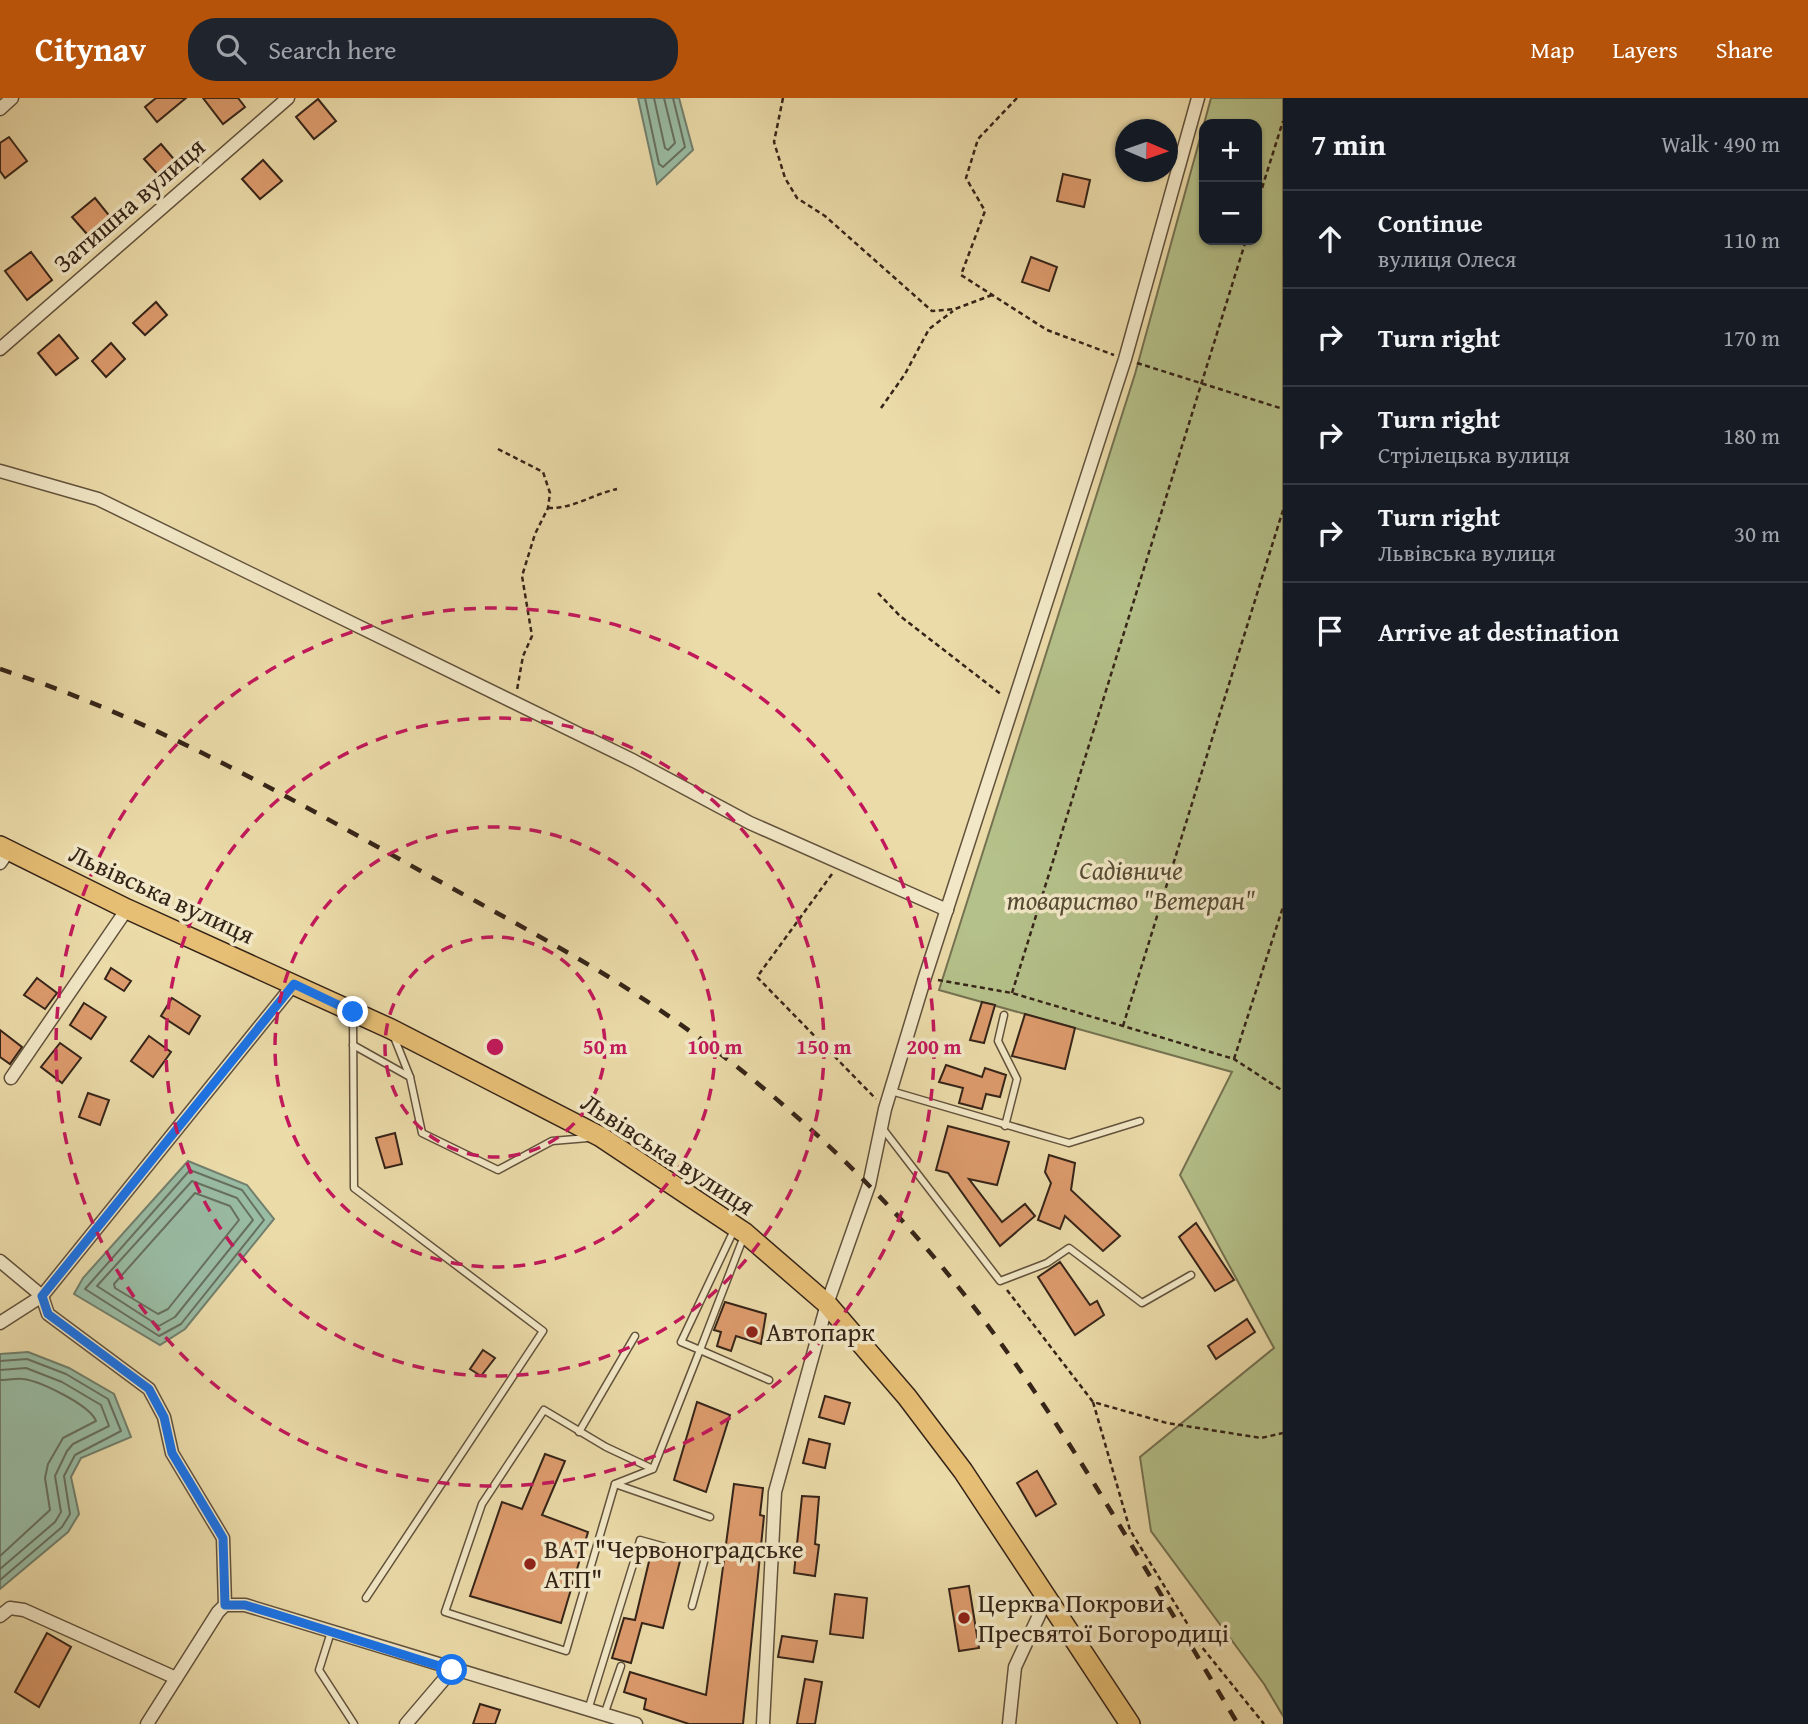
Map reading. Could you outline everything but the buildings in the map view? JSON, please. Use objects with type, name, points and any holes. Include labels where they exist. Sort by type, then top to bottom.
[{"type":"main road","name":"Львівська вулиця","points":[[3,853],[391,1029],[601,1137],[740,1230],[827,1304],[939,1439],[1048,1596],[1130,1724]]},
{"type":"street","points":[[0,108],[12,98]]},
{"type":"street","name":"Затишна вулиця","points":[[0,349],[288,98]]},
{"type":"street","points":[[763,1724],[775,1492],[827,1304],[869,1185],[886,1109],[925,977],[1125,359],[1198,98]]},
{"type":"street","points":[[0,471],[97,499],[515,704],[750,823],[947,910]]},
{"type":"street","points":[[11,1078],[127,909]]},
{"type":"street","points":[[0,1323],[42,1296],[294,984]]},
{"type":"street","points":[[0,1261],[42,1296],[48,1314],[149,1389],[164,1417],[172,1453],[223,1538],[225,1605],[147,1724]]},
{"type":"street","points":[[1009,1724],[1015,1667],[1048,1596]]},
{"type":"street","points":[[225,1605],[245,1605],[622,1722],[636,1724]]},
{"type":"street","points":[[0,1616],[10,1608],[24,1610],[176,1678]]},
{"type":"street","points":[[406,1724],[452,1670]]},
{"type":"lane","points":[[353,1012],[354,1188],[543,1331],[366,1598]]},
{"type":"lane","points":[[1004,1015],[998,1041],[1017,1079],[1005,1126]]},
{"type":"lane","points":[[391,1029],[410,1077],[422,1133],[498,1170],[552,1141],[601,1137]]},
{"type":"lane","points":[[354,1045],[410,1077]]},
{"type":"lane","points":[[891,1091],[1069,1143],[1140,1121]]},
{"type":"lane","points":[[883,1129],[1000,1281],[1047,1262],[1069,1248],[1142,1303],[1191,1275]]},
{"type":"lane","points":[[615,1484],[653,1469],[700,1350],[740,1230]]},
{"type":"lane","points":[[740,1230],[681,1342],[769,1381]]},
{"type":"lane","points":[[579,1432],[635,1336]]},
{"type":"lane","points":[[615,1484],[566,1651],[445,1612],[482,1504],[544,1410],[579,1432],[653,1469]]},
{"type":"lane","points":[[615,1484],[710,1517]]},
{"type":"lane","points":[[588,1710],[640,1540],[705,1558],[692,1606]]},
{"type":"lane","points":[[598,1543],[636,1555]]},
{"type":"lane","points":[[331,1632],[319,1670],[354,1724]]},
{"type":"lane","points":[[604,1715],[621,1666]]},
{"type":"path","points":[[783,98],[774,142],[785,178],[797,198],[825,216],[932,311],[956,309]]},
{"type":"path","points":[[1017,98],[978,139],[966,178],[985,211],[961,275],[1047,330],[1125,359],[1283,409]]},
{"type":"path","points":[[1262,188],[1283,121]]},
{"type":"path","points":[[1012,993],[1244,245]]},
{"type":"path","points":[[881,408],[929,329],[956,309],[992,295]]},
{"type":"path","points":[[498,449],[543,472],[550,493],[548,509],[535,534],[522,576],[532,636],[523,656],[515,704]]},
{"type":"path","points":[[548,509],[564,509],[600,492],[617,489]]},
{"type":"path","points":[[1123,1026],[1283,510]]},
{"type":"path","points":[[878,593],[901,616],[1013,703]]},
{"type":"path","points":[[840,862],[757,977],[886,1109]]},
{"type":"path","points":[[1234,1059],[1283,907]]},
{"type":"path","points":[[925,977],[1012,993],[1234,1059],[1283,1091]]},
{"type":"path","points":[[1000,1281],[1093,1402],[1130,1530],[1201,1646],[1264,1724]]},
{"type":"path","points":[[1093,1402],[1167,1423],[1261,1438],[1283,1433]]},
{"type":"green space","name":"Садівниче товариство \"Ветеран\"","points":[[1211,98],[1283,98],[1283,1716],[1264,1684],[1151,1531],[1140,1457],[1274,1348],[1180,1175],[1232,1072],[939,990],[1135,374],[1199,142],[1199,245],[1262,245],[1262,119],[1205,119]]},
{"type":"water","points":[[638,98],[679,98],[693,150],[657,184]]},
{"type":"water","points":[[188,1161],[247,1185],[274,1219],[185,1329],[160,1345],[74,1294],[83,1278]]},
{"type":"water","points":[[28,1352],[69,1368],[114,1394],[131,1437],[81,1458],[71,1477],[79,1514],[68,1532],[0,1589],[0,1354]]},
{"type":"railway","points":[[0,669],[104,708],[205,754],[525,928],[642,998],[766,1090],[879,1196],[961,1290],[1005,1349],[1047,1409],[1238,1724]]},
{"type":"place","name":"Автопарк","points":[[752,1332]]},
{"type":"place","name":"ВАТ \"Червоноградське АТП\"","points":[[530,1564]]},
{"type":"place","name":"Церква Покрови Пресвятої Богородиці","points":[[964,1618]]},
{"type":"route","points":[[353,1012],[294,984],[42,1296],[48,1314],[149,1389],[164,1417],[172,1453],[200,1504],[223,1538],[225,1605],[245,1605],[452,1670]]}]
